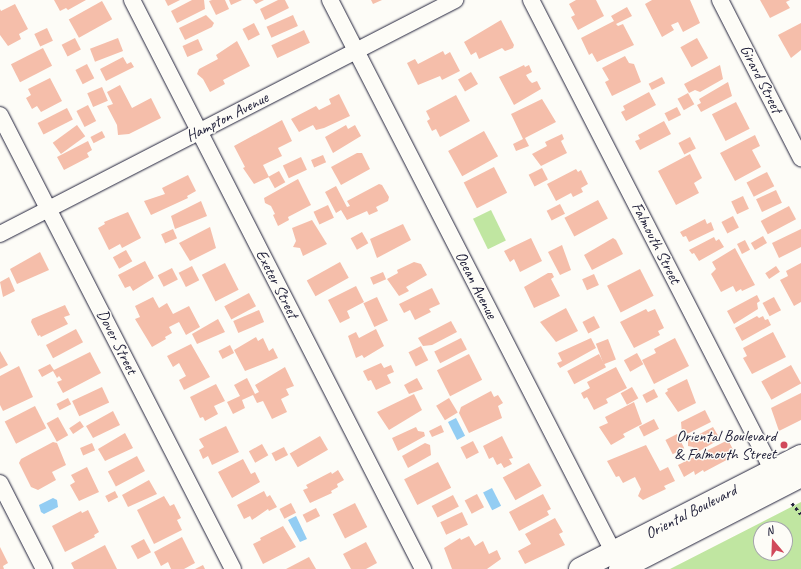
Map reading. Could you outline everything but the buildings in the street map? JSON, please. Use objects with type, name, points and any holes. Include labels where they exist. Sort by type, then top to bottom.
[{"type":"street","name":"Exeter Street","points":[[132,0],[423,569]]},
{"type":"street","name":"Ocean Avenue","points":[[330,0],[619,565]]},
{"type":"street","name":"Hampton Avenue","points":[[0,234],[455,0]]},
{"type":"street","name":"Falmouth Street","points":[[531,0],[782,486]]},
{"type":"street","name":"Girard Street","points":[[720,0],[801,158]]},
{"type":"street","name":"Dover Street","points":[[0,115],[233,569]]},
{"type":"street","name":"Oriental Boulevard","points":[[782,486],[801,456]]},
{"type":"street","name":"Oriental Boulevard","points":[[580,569],[619,565],[801,476]]},
{"type":"street","points":[[0,483],[44,569]]},
{"type":"path","points":[[782,486],[801,514]]},
{"type":"green space","points":[[491,210],[506,241],[488,249],[473,219]]},
{"type":"green space","points":[[801,502],[801,569],[670,569],[753,527],[753,561],[793,561],[793,521],[764,521]]},
{"type":"water","points":[[456,418],[465,436],[457,440],[448,422]]},
{"type":"water","points":[[492,488],[501,506],[492,510],[483,493]]},
{"type":"water","points":[[53,498],[57,500],[58,507],[44,514],[41,512],[39,505]]},
{"type":"water","points":[[296,516],[307,539],[300,542],[288,520]]},
{"type":"place","name":"Oriental Boulevard & Falmouth Street","points":[[784,445]]}]
